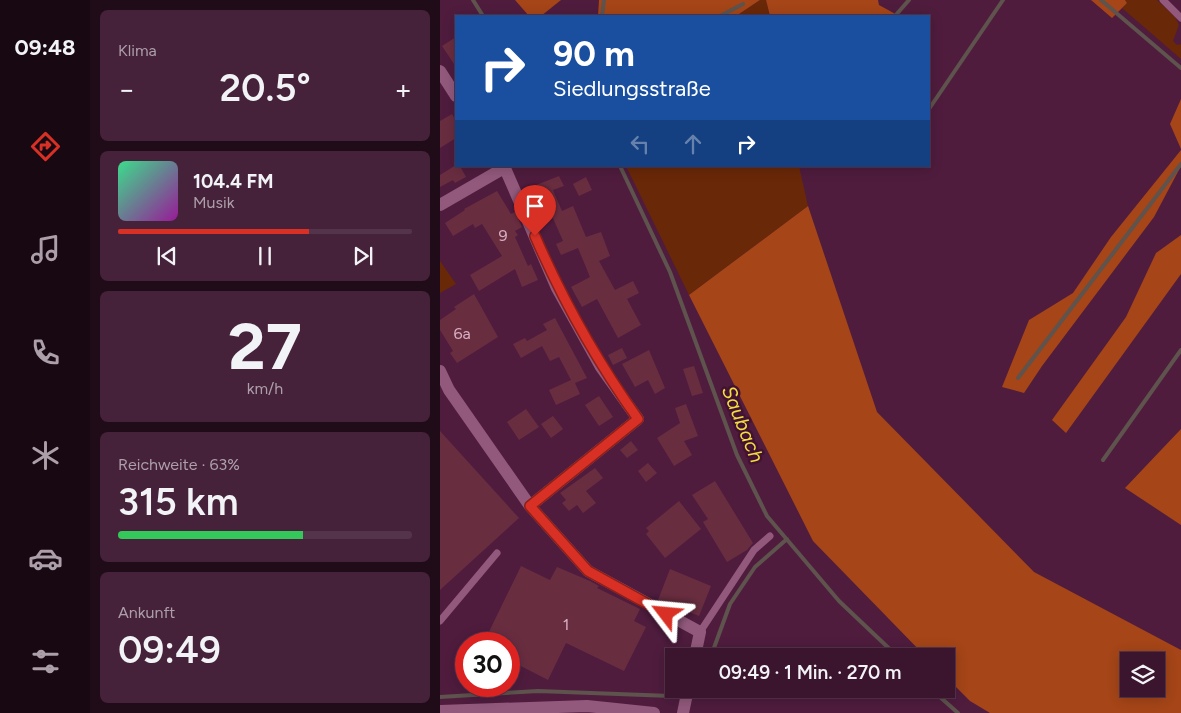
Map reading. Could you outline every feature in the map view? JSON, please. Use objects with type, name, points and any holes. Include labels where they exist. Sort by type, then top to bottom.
[{"type":"street","points":[[440,71],[455,94]]},
{"type":"street","points":[[440,204],[504,167],[558,288],[601,367],[638,419],[530,506]]},
{"type":"street","points":[[440,372],[449,390],[530,506],[588,571],[700,632],[697,648]]},
{"type":"street","points":[[683,713],[686,698]]},
{"type":"street","points":[[440,711],[542,709],[654,713]]},
{"type":"lane","points":[[1163,0],[1181,18]]},
{"type":"lane","points":[[700,632],[754,550],[770,536]]},
{"type":"lane","points":[[440,622],[497,554]]},
{"type":"shaded area","points":[[515,0],[561,0],[542,15],[528,15]]},
{"type":"shaded area","points":[[599,0],[760,0],[738,15],[598,15]]},
{"type":"shaded area","points":[[760,0],[766,0],[770,15],[738,15]]},
{"type":"shaded area","points":[[766,0],[878,0],[879,5],[897,15],[770,15]]},
{"type":"shaded area","points":[[1091,0],[1125,0],[1127,3],[1112,18]]},
{"type":"shaded area","points":[[1125,0],[1157,0],[1175,17],[1179,25],[1173,41],[1177,45],[1181,44],[1181,59],[1122,8],[1127,3]]},
{"type":"shaded area","points":[[1181,99],[1181,149],[1170,124]]},
{"type":"shaded area","points":[[1181,150],[1181,166],[1154,217],[1042,366],[1024,393],[1002,387],[1029,320],[1073,293],[1111,237]]},
{"type":"shaded area","points":[[626,167],[799,167],[808,206],[689,295]]},
{"type":"shaded area","points":[[808,206],[877,412],[1034,572],[1181,650],[1181,713],[990,713],[970,701],[955,686],[955,648],[917,648],[813,541],[689,295]]},
{"type":"shaded area","points":[[1181,235],[1181,274],[1066,433],[1052,420],[1126,317],[1156,253]]},
{"type":"shaded area","points":[[440,261],[456,284],[440,293]]},
{"type":"shaded area","points":[[1181,429],[1181,525],[1125,488]]},
{"type":"building","points":[[455,38],[455,66],[442,46]]},
{"type":"building","points":[[452,114],[455,119],[455,139],[440,148],[440,121]]},
{"type":"building","points":[[455,166],[461,167],[466,177],[455,183],[453,180],[440,187],[440,175]]},
{"type":"building","points":[[559,176],[564,186],[553,190],[562,211],[573,206],[586,237],[601,232],[610,256],[599,261],[615,290],[633,281],[639,293],[627,299],[641,325],[618,338],[597,299],[582,307],[571,287],[590,277],[578,248],[561,255],[556,244],[563,241],[545,200],[538,203],[531,187]]},
{"type":"building","points":[[586,177],[592,190],[579,196],[573,184]]},
{"type":"building","points":[[497,191],[511,214],[515,212],[522,227],[515,231],[518,235],[515,237],[528,266],[531,264],[538,280],[522,287],[515,269],[479,291],[470,275],[502,256],[482,224],[475,228],[473,224],[453,236],[445,223],[464,209]]},
{"type":"building","points":[[474,294],[498,337],[457,363],[450,353],[453,351],[440,330],[440,320],[456,309],[454,307]]},
{"type":"building","points":[[555,318],[587,378],[575,383],[580,394],[556,405],[549,390],[571,380],[559,357],[550,361],[542,346],[521,358],[513,344],[525,338],[527,341],[547,330],[543,324]]},
{"type":"building","points":[[622,348],[627,358],[613,365],[608,355]]},
{"type":"building","points":[[649,350],[665,388],[655,394],[648,380],[635,387],[622,364]]},
{"type":"building","points":[[694,366],[703,393],[692,396],[683,369]]},
{"type":"building","points":[[599,396],[613,417],[599,426],[585,405]]},
{"type":"building","points":[[686,404],[698,436],[684,441],[692,455],[674,466],[657,438],[680,423],[675,408]]},
{"type":"building","points":[[526,409],[539,427],[519,440],[507,422]]},
{"type":"building","points":[[553,416],[563,429],[551,438],[541,424]]},
{"type":"building","points":[[440,431],[519,518],[440,590]]},
{"type":"building","points":[[631,441],[638,450],[627,458],[620,450]]},
{"type":"building","points":[[648,463],[657,473],[646,482],[638,471]]},
{"type":"building","points":[[595,468],[603,478],[586,491],[596,503],[583,513],[577,505],[569,511],[562,503],[566,500],[560,493]]},
{"type":"building","points":[[715,481],[753,543],[747,550],[727,562],[703,522],[708,519],[692,495]]},
{"type":"building","points":[[679,501],[701,529],[665,558],[646,534],[649,531],[646,528]]},
{"type":"building","points":[[521,566],[550,580],[557,567],[590,581],[599,586],[597,588],[640,609],[634,621],[646,627],[624,671],[566,643],[548,680],[520,666],[520,632],[489,632]]},
{"type":"building","points":[[670,569],[711,586],[699,616],[658,600]]},
{"type":"waterway","points":[[473,0],[482,15]]},
{"type":"waterway","name":"Saubach","points":[[602,15],[604,0]]},
{"type":"waterway","points":[[896,15],[909,0]]},
{"type":"waterway","points":[[930,108],[1003,0]]},
{"type":"waterway","points":[[1101,0],[1181,68]]},
{"type":"waterway","points":[[722,15],[743,4]]},
{"type":"waterway","points":[[1018,378],[1181,164]]},
{"type":"waterway","name":"Saubach","points":[[620,167],[670,272],[737,455],[767,516],[839,601],[889,648]]},
{"type":"waterway","points":[[1103,460],[1181,350]]},
{"type":"waterway","points":[[714,648],[730,604],[755,567],[787,539]]},
{"type":"waterway","points":[[440,697],[538,691],[665,696]]},
{"type":"waterway","name":"Saubach","points":[[941,698],[958,713]]},
{"type":"route","points":[[535,236],[558,288],[601,367],[638,419],[530,506],[588,571],[666,614]]}]
